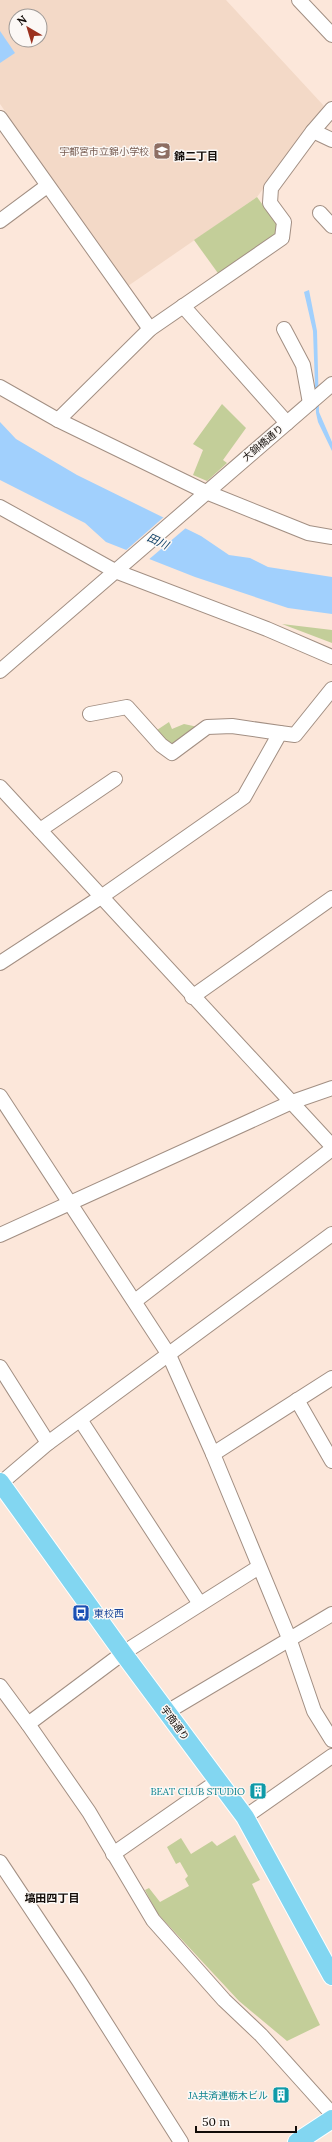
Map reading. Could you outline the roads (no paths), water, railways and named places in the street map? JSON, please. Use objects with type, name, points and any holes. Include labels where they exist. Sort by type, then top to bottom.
[{"type":"main road","name":"宇商通り","points":[[0,1483],[123,1653],[245,1816],[332,1976]]},
{"type":"main road","points":[[296,2142],[332,2119]]},
{"type":"street","points":[[299,0],[332,35]]},
{"type":"street","points":[[58,420],[150,329],[282,238],[284,222],[270,203],[271,188],[313,131],[332,109]]},
{"type":"street","points":[[0,118],[150,329]]},
{"type":"street","points":[[313,131],[332,140]]},
{"type":"street","points":[[0,221],[48,186]]},
{"type":"street","points":[[320,213],[332,226]]},
{"type":"street","points":[[184,306],[287,422]]},
{"type":"street","points":[[284,329],[303,365],[310,403]]},
{"type":"street","name":"大錦橋通り","points":[[118,569],[332,384]]},
{"type":"street","points":[[0,387],[58,420],[206,492],[308,533],[332,537]]},
{"type":"street","points":[[0,507],[118,569],[332,657]]},
{"type":"street","points":[[0,670],[118,569]]},
{"type":"street","points":[[90,714],[127,707],[161,746],[172,753],[207,727],[232,726],[295,735],[332,689]]},
{"type":"street","points":[[0,963],[101,898],[244,797],[280,733]]},
{"type":"street","points":[[40,830],[115,779]]},
{"type":"street","points":[[0,787],[192,997],[292,1102],[332,1147],[134,1301]]},
{"type":"street","points":[[192,997],[332,898]]},
{"type":"street","points":[[0,1235],[69,1202],[163,1162],[292,1102],[332,1088]]},
{"type":"street","points":[[0,1096],[169,1356],[213,1454],[289,1638],[314,1710],[332,1740]]},
{"type":"street","points":[[0,1483],[48,1443],[81,1421],[332,1234]]},
{"type":"street","points":[[0,1367],[48,1443]]},
{"type":"street","points":[[213,1454],[332,1378]]},
{"type":"street","points":[[297,1400],[332,1461]]},
{"type":"street","points":[[81,1421],[200,1604]]},
{"type":"street","points":[[28,1724],[123,1653],[259,1567]]},
{"type":"street","points":[[167,1712],[289,1638],[332,1614]]},
{"type":"street","points":[[0,1686],[89,1812],[153,1920],[224,2000],[261,2035],[332,2114]]},
{"type":"street","points":[[245,1816],[332,1756]]},
{"type":"street","points":[[113,1854],[218,1781]]},
{"type":"street","points":[[0,1862],[79,1981],[181,2142]]},
{"type":"water","points":[[0,31],[8,43],[8,48],[12,48],[15,53],[0,63]]},
{"type":"water","points":[[309,290],[317,331],[319,412],[332,442],[332,451],[318,422],[316,413],[313,331],[304,292]]},
{"type":"water","name":"田川","points":[[0,422],[16,439],[77,475],[201,536],[229,555],[250,558],[268,567],[332,577],[332,614],[288,608],[195,577],[106,542],[85,523],[0,480]]},
{"type":"place","name":"宇都宮市立錦小学校","points":[[162,151]]},
{"type":"place","name":"東校西","points":[[81,1613]]},
{"type":"place","name":"BEAT CLUB STUDIO","points":[[258,1791]]},
{"type":"place","name":"JA共済連栃木ビル","points":[[281,2095]]},
{"type":"district","name":"錦二丁目","points":[[196,156]]},
{"type":"district","name":"塙田四丁目","points":[[52,1898]]}]
